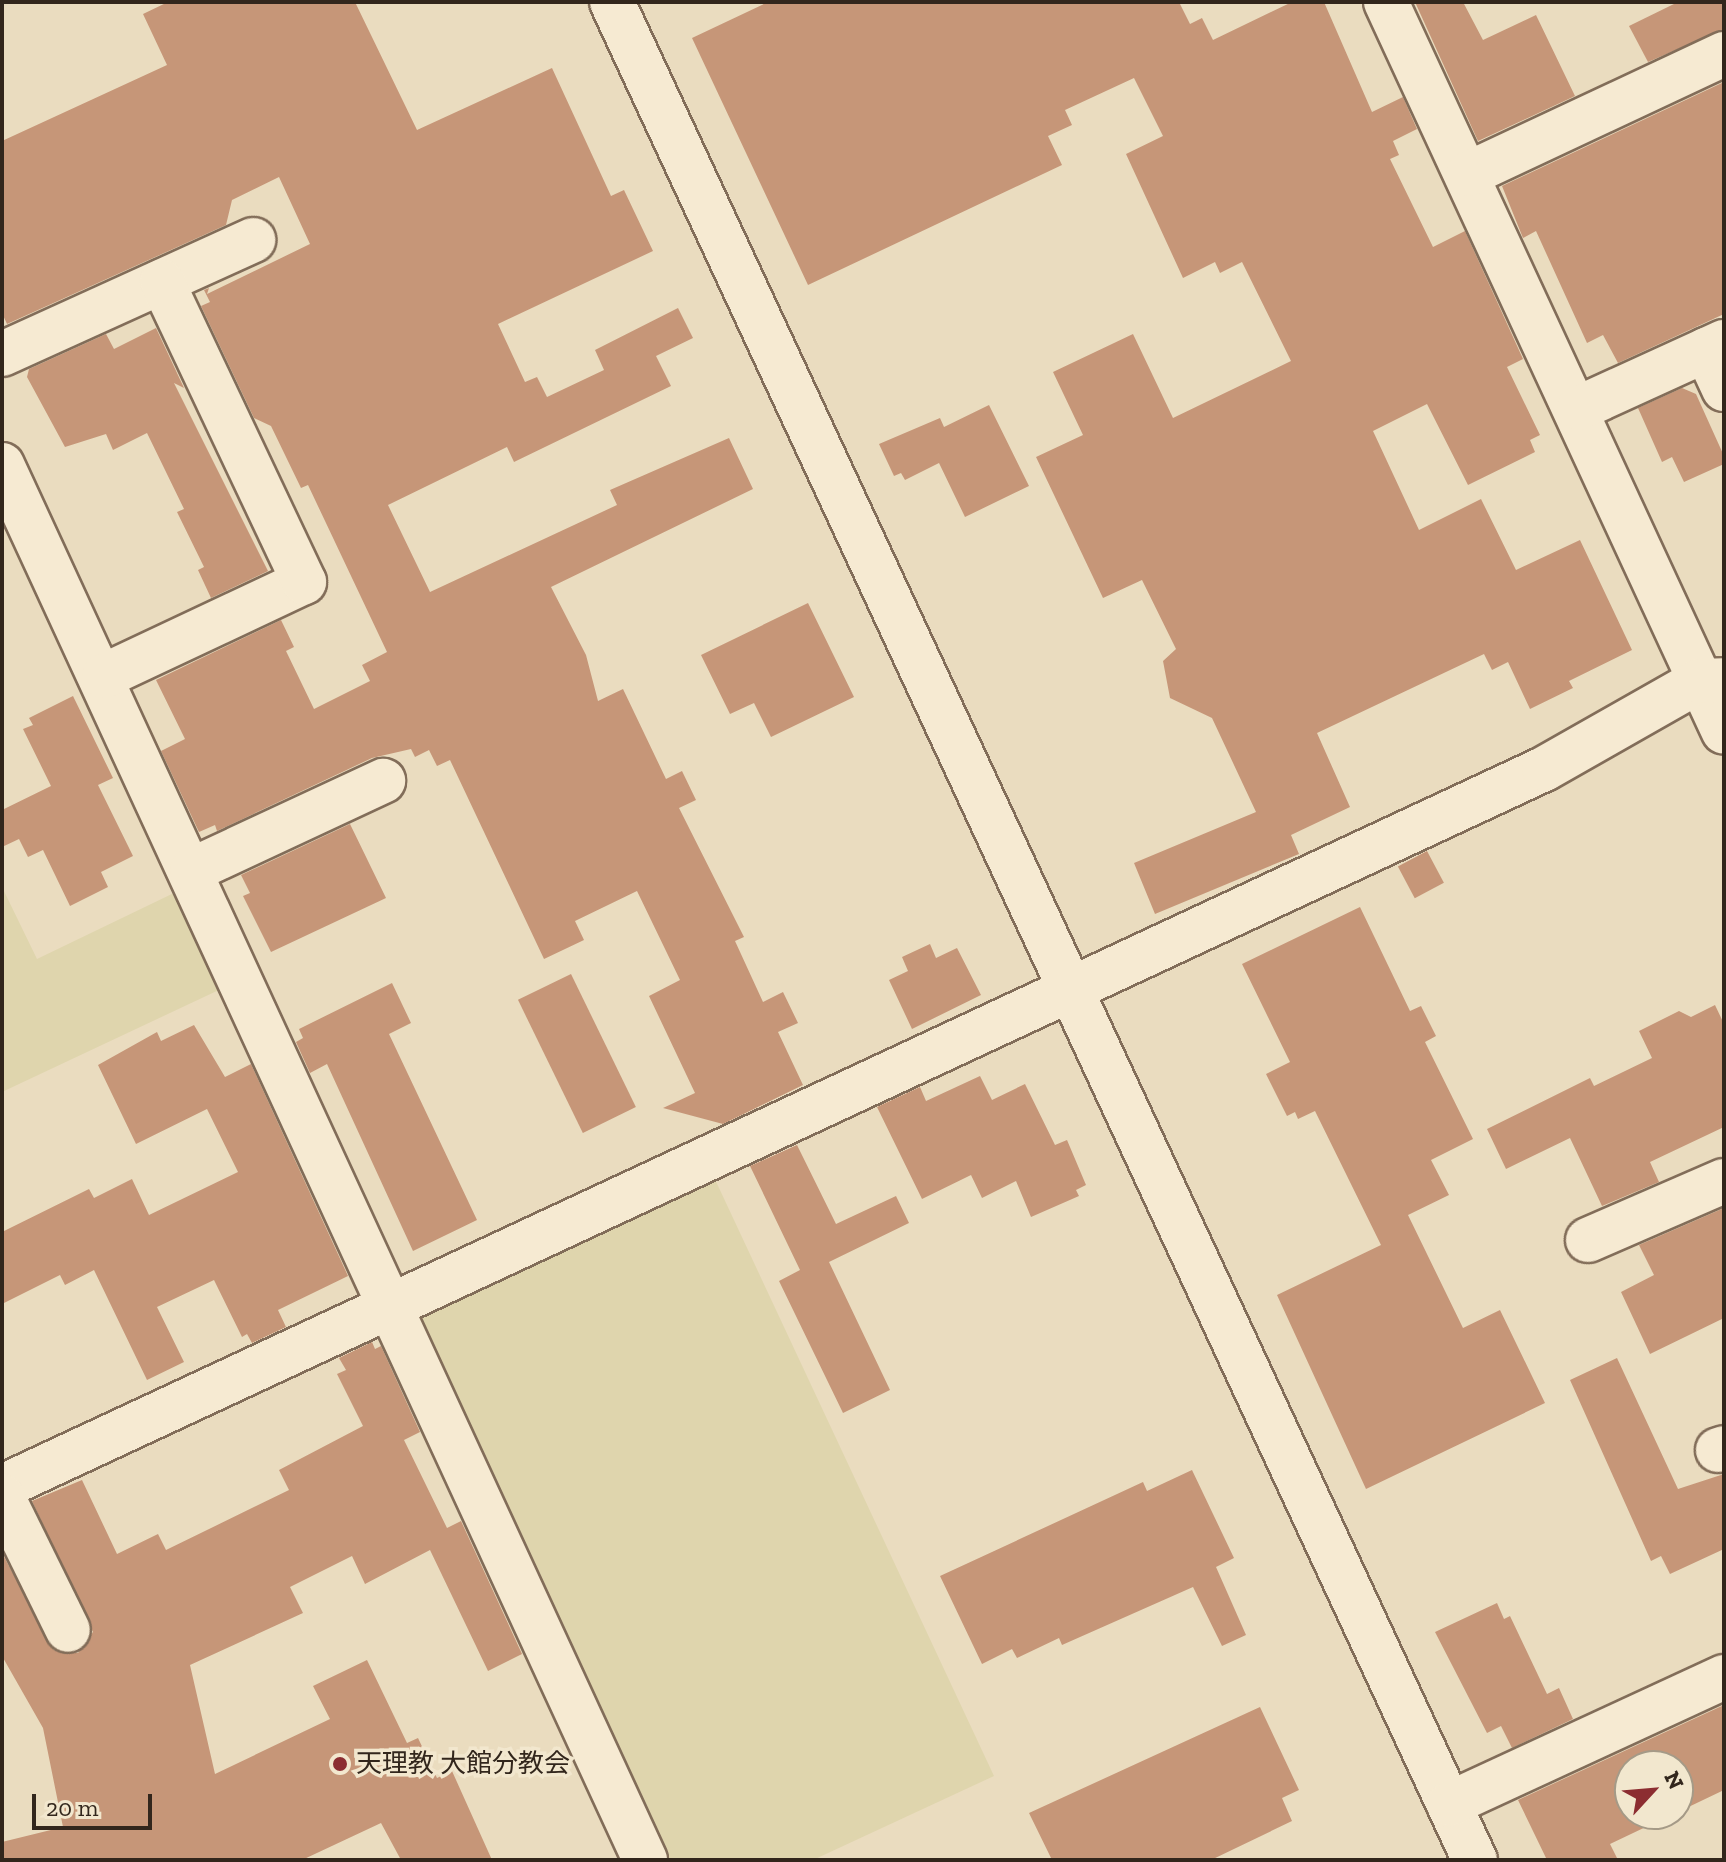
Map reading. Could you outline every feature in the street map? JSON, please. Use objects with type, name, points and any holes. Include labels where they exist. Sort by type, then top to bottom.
[{"type":"street","points":[[612,2],[1066,992],[1475,1860]]},
{"type":"street","points":[[1386,2],[1711,681],[1724,732]]},
{"type":"street","points":[[1468,174],[1724,54]]},
{"type":"street","points":[[2,354],[253,240]]},
{"type":"street","points":[[104,676],[304,582],[162,282]]},
{"type":"street","points":[[1579,408],[1715,346],[1724,389]]},
{"type":"street","points":[[5,479],[104,676],[645,1860]]},
{"type":"street","points":[[2,1487],[1544,769],[1711,681]]},
{"type":"street","points":[[192,870],[383,781]]},
{"type":"street","points":[[1588,1240],[1724,1181]]},
{"type":"street","points":[[2,1496],[68,1630]]},
{"type":"street","points":[[1449,1804],[1724,1677]]},
{"type":"shaded area","points":[[2,887],[37,959],[176,892],[221,989],[2,1092]]},
{"type":"shaded area","points":[[712,1173],[994,1776],[813,1860],[670,1860],[414,1312]]},
{"type":"building","points":[[168,2],[355,2],[417,130],[552,68],[611,196],[624,190],[653,251],[498,324],[525,382],[537,377],[547,397],[604,370],[595,350],[678,308],[693,338],[656,356],[671,386],[514,462],[507,447],[388,505],[430,592],[617,505],[610,490],[729,438],[753,489],[551,587],[586,655],[598,701],[623,689],[666,779],[682,771],[696,800],[679,808],[744,937],[735,941],[763,1002],[783,992],[798,1023],[778,1032],[803,1085],[723,1124],[663,1108],[695,1093],[649,996],[680,980],[637,891],[575,921],[584,940],[544,959],[450,760],[437,766],[429,750],[415,757],[411,749],[372,758],[217,831],[215,825],[199,832],[161,751],[185,739],[156,680],[281,620],[294,647],[286,651],[314,709],[370,681],[362,665],[387,652],[308,485],[301,488],[271,426],[254,418],[201,306],[210,302],[204,290],[209,288],[207,294],[310,244],[279,177],[232,200],[226,225],[7,324],[2,313],[2,141],[167,65],[143,14]]},
{"type":"building","points":[[768,2],[1179,2],[1190,24],[1202,18],[1213,40],[1292,2],[1324,2],[1372,112],[1403,97],[1417,129],[1393,141],[1399,155],[1390,159],[1433,247],[1465,231],[1523,359],[1507,367],[1540,435],[1530,440],[1535,452],[1468,485],[1427,404],[1373,431],[1419,530],[1481,499],[1516,570],[1580,540],[1632,650],[1569,681],[1573,688],[1530,709],[1508,662],[1492,670],[1484,654],[1317,733],[1350,807],[1291,835],[1299,854],[1155,914],[1134,863],[1256,812],[1212,718],[1170,698],[1163,661],[1176,649],[1142,580],[1103,598],[1036,457],[1083,435],[1053,372],[1133,334],[1173,418],[1291,361],[1242,262],[1220,273],[1215,262],[1183,278],[1126,154],[1163,136],[1134,78],[1065,110],[1072,125],[1048,136],[1062,165],[808,285],[692,38]]},
{"type":"building","points":[[1415,2],[1463,2],[1483,40],[1536,15],[1575,96],[1478,141]]},
{"type":"building","points":[[1678,2],[1724,2],[1724,29],[1648,62],[1629,26]]},
{"type":"building","points":[[1724,82],[1724,314],[1618,363],[1603,335],[1587,343],[1536,231],[1523,238],[1502,186]]},
{"type":"building","points":[[156,328],[184,388],[174,383],[268,571],[211,598],[198,570],[204,567],[177,512],[184,509],[147,433],[113,450],[106,434],[65,447],[27,377],[29,369],[106,334],[114,349]]},
{"type":"building","points":[[1682,388],[1696,394],[1724,456],[1724,464],[1684,482],[1672,457],[1662,462],[1638,408]]},
{"type":"building","points":[[989,405],[1029,486],[965,517],[939,463],[905,480],[901,473],[894,476],[879,444],[940,418],[944,427]]},
{"type":"building","points":[[808,603],[854,697],[771,737],[754,703],[730,714],[701,655]]},
{"type":"building","points":[[73,696],[113,778],[98,785],[133,856],[101,872],[108,887],[70,906],[43,850],[28,857],[19,839],[2,847],[2,810],[51,786],[23,729],[33,725],[29,718]]},
{"type":"building","points":[[350,824],[386,898],[271,952],[243,896],[250,893],[241,875]]},
{"type":"building","points":[[1427,851],[1444,883],[1415,898],[1398,866]]},
{"type":"building","points":[[1360,907],[1410,1011],[1421,1006],[1436,1036],[1425,1042],[1473,1139],[1431,1160],[1449,1195],[1408,1215],[1463,1328],[1500,1310],[1545,1403],[1366,1489],[1277,1295],[1381,1245],[1315,1111],[1298,1119],[1295,1112],[1287,1116],[1266,1074],[1290,1062],[1242,964]]},
{"type":"building","points":[[930,944],[936,958],[957,948],[981,995],[912,1029],[889,980],[908,971],[902,957]]},
{"type":"building","points":[[571,974],[636,1107],[583,1133],[518,1000]]},
{"type":"building","points":[[392,983],[411,1023],[389,1034],[477,1220],[413,1251],[327,1064],[310,1073],[296,1042],[303,1038],[299,1029]]},
{"type":"building","points":[[1715,1005],[1724,1024],[1724,1127],[1650,1162],[1659,1182],[1602,1206],[1570,1138],[1506,1169],[1487,1129],[1590,1078],[1594,1086],[1652,1058],[1639,1031],[1679,1011],[1691,1017]]},
{"type":"building","points":[[194,1025],[225,1077],[251,1064],[348,1276],[278,1310],[286,1327],[252,1343],[247,1334],[242,1337],[214,1280],[157,1307],[184,1362],[147,1380],[94,1270],[65,1285],[60,1275],[2,1304],[2,1232],[89,1189],[94,1198],[132,1179],[149,1215],[238,1172],[207,1109],[136,1144],[98,1065],[157,1032],[161,1041]]},
{"type":"building","points":[[980,1076],[992,1100],[1025,1084],[1055,1145],[1067,1140],[1086,1185],[1076,1190],[1079,1196],[1031,1217],[1016,1181],[982,1198],[971,1175],[922,1199],[877,1107],[920,1087],[926,1101]]},
{"type":"building","points":[[797,1145],[836,1224],[896,1196],[909,1223],[829,1262],[890,1390],[843,1413],[779,1281],[800,1270],[750,1166]]},
{"type":"building","points":[[1724,1208],[1724,1318],[1650,1354],[1621,1292],[1654,1275],[1639,1245]]},
{"type":"building","points":[[372,1342],[375,1349],[381,1346],[420,1432],[404,1440],[447,1528],[461,1521],[522,1654],[488,1671],[430,1550],[365,1584],[352,1556],[290,1587],[303,1613],[190,1665],[215,1774],[330,1719],[313,1686],[367,1660],[407,1743],[418,1738],[437,1778],[452,1771],[492,1860],[401,1860],[381,1823],[302,1860],[2,1860],[2,1842],[63,1827],[43,1728],[2,1656],[2,1553],[54,1650],[78,1653],[93,1632],[32,1501],[82,1480],[117,1554],[158,1534],[166,1550],[289,1490],[279,1470],[363,1426],[337,1374],[346,1370],[339,1358]]},
{"type":"building","points":[[1617,1358],[1678,1489],[1724,1474],[1724,1549],[1670,1574],[1661,1556],[1651,1561],[1570,1380]]},
{"type":"building","points":[[1192,1470],[1234,1558],[1216,1567],[1246,1635],[1222,1646],[1193,1587],[1062,1645],[1059,1638],[1017,1658],[1012,1649],[982,1664],[940,1576],[1143,1482],[1147,1491]]},
{"type":"building","points":[[1497,1603],[1504,1619],[1510,1616],[1547,1694],[1559,1688],[1573,1719],[1512,1748],[1501,1726],[1487,1733],[1435,1632]]},
{"type":"building","points":[[1724,1705],[1724,1790],[1694,1804],[1694,1750],[1626,1750]]},
{"type":"building","points":[[1260,1707],[1299,1790],[1282,1798],[1292,1821],[1211,1860],[1052,1860],[1029,1813]]},
{"type":"building","points":[[1614,1756],[1614,1830],[1639,1830],[1610,1844],[1618,1860],[1547,1860],[1518,1800]]},
{"type":"place","name":"天理教 大館分教会","points":[[340,1764]]}]
